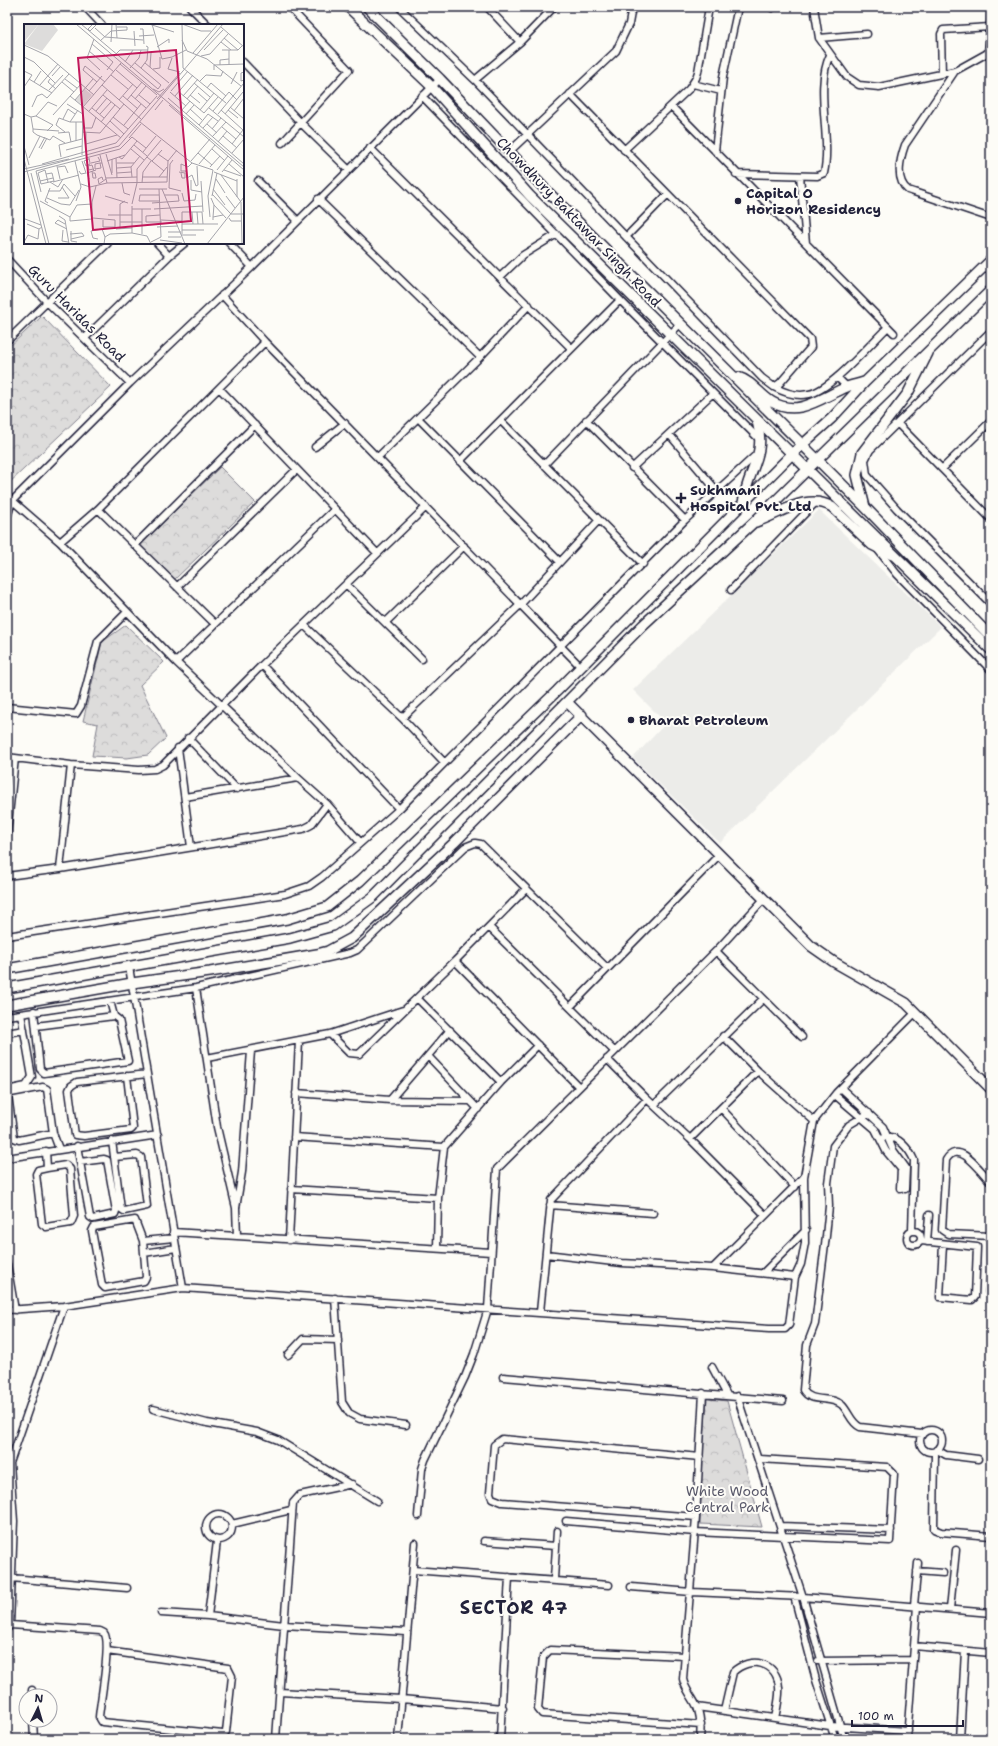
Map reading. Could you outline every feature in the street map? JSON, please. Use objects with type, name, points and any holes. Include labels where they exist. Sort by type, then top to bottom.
[{"type":"main road","name":"Chowdhury Baktawar Singh Road","points":[[348,7],[432,87],[530,196],[991,650]]},
{"type":"main road","name":"Chowdhury Baktawar Singh Road","points":[[367,7],[440,79],[509,152],[680,324],[989,632]]},
{"type":"main road","points":[[7,969],[287,919],[326,907],[360,881],[458,787],[792,454],[832,418],[865,382],[991,260]]},
{"type":"main road","points":[[7,988],[290,938],[333,926],[373,897],[643,625],[753,523],[991,290]]},
{"type":"main road","points":[[865,507],[857,475],[862,453],[908,393],[926,360],[928,350]]},
{"type":"main road","points":[[732,376],[740,378],[751,384],[771,401],[792,408],[815,403],[847,387],[865,382]]},
{"type":"main road","points":[[743,503],[744,491],[759,452],[760,440],[756,420]]},
{"type":"main road","points":[[753,523],[792,506],[817,501],[832,507],[877,548],[897,557]]},
{"type":"main road","points":[[632,615],[643,625]]},
{"type":"main road","points":[[618,629],[628,640]]},
{"type":"main road","points":[[568,702],[719,855],[821,955],[906,1003],[991,1089]]},
{"type":"main road","points":[[7,1005],[132,983],[210,972],[317,954],[340,945],[352,938],[454,843],[582,715]]},
{"type":"main road","points":[[458,787],[470,800]]},
{"type":"street","points":[[88,7],[87,9],[101,24]]},
{"type":"street","points":[[190,7],[207,24]]},
{"type":"street","points":[[282,143],[349,70],[289,7]]},
{"type":"street","points":[[399,7],[475,80],[762,378],[774,387],[795,395],[810,394],[826,388],[888,327]]},
{"type":"street","points":[[487,7],[520,42]]},
{"type":"street","points":[[475,80],[520,42],[554,7]]},
{"type":"street","points":[[509,152],[528,136],[616,51],[629,24],[632,7]]},
{"type":"street","points":[[624,150],[693,84],[698,72],[708,7]]},
{"type":"street","points":[[715,151],[723,77],[738,7]]},
{"type":"street","points":[[814,7],[818,38],[846,77],[859,85],[879,87],[955,71],[990,52],[991,14]]},
{"type":"street","points":[[942,74],[943,30],[990,27]]},
{"type":"street","points":[[818,38],[867,34]]},
{"type":"street","points":[[736,174],[817,176],[824,173],[824,79],[826,62],[830,55]]},
{"type":"street","points":[[244,63],[301,123],[349,170]]},
{"type":"street","points":[[955,71],[904,145],[900,180],[902,186],[908,190],[991,218]]},
{"type":"street","points":[[7,518],[12,501],[130,383],[252,267],[318,199],[440,79]]},
{"type":"street","points":[[693,84],[721,91]]},
{"type":"street","points":[[570,94],[810,338],[811,346],[780,383],[774,387]]},
{"type":"street","points":[[422,96],[620,300],[760,440]]},
{"type":"street","points":[[671,106],[736,174],[894,333]]},
{"type":"street","points":[[370,148],[571,348]]},
{"type":"street","points":[[800,176],[806,243]]},
{"type":"street","points":[[258,181],[297,220]]},
{"type":"street","points":[[626,237],[668,194]]},
{"type":"street","points":[[318,199],[480,357]]},
{"type":"street","points":[[500,277],[523,256],[557,234]]},
{"type":"street","points":[[7,341],[107,244]]},
{"type":"street","points":[[158,244],[169,256]]},
{"type":"street","points":[[85,338],[169,256],[184,244]]},
{"type":"street","points":[[230,244],[252,267]]},
{"type":"street","name":"Guru Haridas Road","points":[[7,259],[47,302],[130,383]]},
{"type":"street","points":[[222,295],[265,342],[580,666]]},
{"type":"street","points":[[460,461],[620,300]]},
{"type":"street","points":[[378,457],[480,357],[529,305]]},
{"type":"street","points":[[544,465],[680,324]]},
{"type":"street","points":[[991,332],[870,450],[865,460],[867,474],[898,509],[991,604]]},
{"type":"street","points":[[60,542],[98,509],[220,389],[265,342]]},
{"type":"street","points":[[836,377],[847,387]]},
{"type":"street","points":[[220,389],[377,553]]},
{"type":"street","points":[[632,468],[713,393]]},
{"type":"street","points":[[418,418],[560,562]]},
{"type":"street","points":[[586,420],[685,520]]},
{"type":"street","points":[[501,421],[598,521],[643,564]]},
{"type":"street","points":[[942,469],[991,421]]},
{"type":"street","points":[[315,447],[345,423]]},
{"type":"street","points":[[898,424],[991,519]]},
{"type":"street","points":[[136,545],[255,425]]},
{"type":"street","points":[[985,427],[991,432]]},
{"type":"street","points":[[669,434],[717,491]]},
{"type":"street","points":[[7,936],[295,892],[322,877],[399,808],[643,564],[685,520],[759,452]]},
{"type":"street","points":[[177,587],[296,470]]},
{"type":"street","points":[[7,496],[60,542],[176,662],[221,706],[327,804],[360,842]]},
{"type":"street","points":[[731,590],[817,501]]},
{"type":"street","points":[[7,757],[71,765],[139,770],[155,769],[163,764],[262,665],[426,507]]},
{"type":"street","points":[[98,509],[214,623]]},
{"type":"street","points":[[176,662],[214,623],[335,509]]},
{"type":"street","points":[[402,718],[521,604],[598,521]]},
{"type":"street","points":[[386,622],[464,546]]},
{"type":"street","points":[[877,548],[897,574],[991,670]]},
{"type":"street","points":[[346,584],[422,659]]},
{"type":"street","points":[[7,707],[71,714],[78,712],[98,641],[127,612]]},
{"type":"street","points":[[304,625],[402,718],[444,762]]},
{"type":"street","points":[[262,665],[399,808]]},
{"type":"street","points":[[188,738],[237,789]]},
{"type":"street","points":[[178,748],[191,847]]},
{"type":"street","points":[[7,834],[15,758]]},
{"type":"street","points":[[60,869],[71,765]]},
{"type":"street","points":[[185,797],[298,778]]},
{"type":"street","points":[[7,876],[60,869],[303,829],[311,825],[327,804]]},
{"type":"street","points":[[7,1016],[196,988],[342,956],[357,950],[465,847],[475,843],[481,844],[607,968]]},
{"type":"street","points":[[571,1006],[719,855]]},
{"type":"street","points":[[330,1034],[349,1053],[359,1054],[455,961],[526,889]]},
{"type":"street","points":[[418,1516],[422,1469],[465,1376],[474,1354],[488,1309],[497,1169],[578,1086],[716,951],[764,899]]},
{"type":"street","points":[[489,926],[571,1006],[614,1051]]},
{"type":"street","points":[[716,951],[802,1037]]},
{"type":"street","points":[[455,961],[578,1086]]},
{"type":"street","points":[[129,967],[183,1288]]},
{"type":"street","points":[[196,988],[217,1127],[236,1208],[237,1236]]},
{"type":"street","points":[[417,998],[501,1082]]},
{"type":"street","points":[[654,1106],[723,1036],[763,999]]},
{"type":"street","points":[[34,1011],[40,1069],[44,1073],[126,1062],[129,1059],[119,1020],[114,1016],[110,1001]]},
{"type":"street","points":[[207,1058],[250,1051],[330,1034],[405,1010]]},
{"type":"street","points":[[7,1310],[64,1306],[183,1288],[779,1329],[785,1328],[789,1325],[795,1277],[803,1256],[806,1230],[804,1177],[814,1121],[841,1088],[916,1012]]},
{"type":"street","points":[[7,1090],[26,1086],[30,1082],[31,1072],[21,1014]]},
{"type":"street","points":[[36,1026],[114,1016]]},
{"type":"street","points":[[7,1034],[24,1030]]},
{"type":"street","points":[[390,1100],[450,1030]]},
{"type":"street","points":[[723,1036],[758,1071],[814,1121]]},
{"type":"street","points":[[289,1240],[299,1041]]},
{"type":"street","points":[[437,1248],[438,1198],[444,1147],[501,1082],[538,1045]]},
{"type":"street","points":[[236,1208],[242,1172],[250,1051]]},
{"type":"street","points":[[428,1056],[469,1102],[478,1109]]},
{"type":"street","points":[[607,1059],[654,1106],[690,1139],[765,1215]]},
{"type":"street","points":[[690,1139],[758,1071]]},
{"type":"street","points":[[127,1076],[133,1128],[131,1130],[84,1136],[75,1135],[68,1090],[71,1086],[77,1082],[127,1076],[148,1074]]},
{"type":"street","points":[[54,1133],[19,1140],[14,1138],[8,1096],[11,1093],[43,1087],[47,1089],[49,1092],[54,1133],[59,1149]]},
{"type":"street","points":[[835,1095],[875,1129],[886,1151],[901,1169],[903,1189],[906,1168],[893,1150],[883,1127],[841,1088]]},
{"type":"street","points":[[296,1093],[390,1100],[469,1102]]},
{"type":"street","points":[[540,1312],[550,1205],[557,1193],[647,1099]]},
{"type":"street","points":[[721,1108],[795,1187]]},
{"type":"street","points":[[869,1113],[849,1124],[833,1146],[828,1183],[829,1206],[825,1244],[814,1328],[807,1345],[803,1390],[811,1397],[834,1401],[842,1405],[855,1424],[860,1427],[922,1434]]},
{"type":"street","points":[[7,1158],[77,1146],[158,1135]]},
{"type":"street","points":[[294,1137],[444,1147]]},
{"type":"street","points":[[880,1138],[888,1137],[900,1142],[914,1160],[912,1231],[907,1236],[909,1243],[916,1245],[924,1241],[943,1245],[978,1248],[975,1297],[972,1300],[940,1297],[943,1245]]},
{"type":"street","points":[[112,1141],[114,1157],[122,1211],[147,1206],[141,1157],[137,1155],[114,1157]]},
{"type":"street","points":[[77,1146],[90,1218],[93,1219],[115,1214],[116,1211],[107,1160],[104,1159],[80,1162]]},
{"type":"street","points":[[46,1151],[47,1168]]},
{"type":"street","points":[[991,1182],[966,1155],[959,1152],[954,1153],[946,1160],[942,1230],[948,1234],[991,1236]]},
{"type":"street","points":[[66,1165],[70,1169],[74,1216],[71,1223],[46,1227],[42,1224],[36,1174],[38,1170],[47,1168],[66,1165]]},
{"type":"street","points":[[713,1268],[804,1177]]},
{"type":"street","points":[[291,1189],[438,1198]]},
{"type":"street","points":[[550,1205],[653,1213]]},
{"type":"street","points":[[924,1241],[929,1215]]},
{"type":"street","points":[[135,1220],[143,1241],[144,1253],[146,1277],[144,1281],[105,1288],[103,1287],[92,1231],[94,1227],[135,1220]]},
{"type":"street","points":[[763,1273],[806,1230]]},
{"type":"street","points":[[912,1231],[919,1232],[924,1241]]},
{"type":"street","points":[[143,1241],[174,1235],[237,1236],[491,1252]]},
{"type":"street","points":[[144,1253],[176,1248]]},
{"type":"street","points":[[546,1254],[622,1263],[713,1268],[795,1277]]},
{"type":"street","points":[[7,1264],[15,1310]]},
{"type":"street","points":[[991,1271],[989,1292],[991,1297]]},
{"type":"street","points":[[335,1298],[342,1402],[349,1414],[360,1419],[406,1425]]},
{"type":"street","points":[[64,1306],[11,1458],[9,1484],[14,1521],[8,1627],[100,1631],[106,1636],[107,1651],[99,1715],[102,1722],[183,1731],[223,1734],[226,1732],[232,1676],[228,1668],[107,1651]]},
{"type":"street","points":[[288,1356],[304,1339],[338,1340]]},
{"type":"street","points":[[712,1367],[727,1395]]},
{"type":"street","points":[[503,1377],[704,1393],[783,1401]]},
{"type":"street","points":[[700,1739],[701,1725],[697,1707],[688,1694],[684,1682],[704,1393]]},
{"type":"street","points":[[737,1396],[760,1459],[803,1597],[844,1739]]},
{"type":"street","points":[[152,1409],[207,1423],[257,1432],[278,1440],[377,1500]]},
{"type":"street","points":[[978,1457],[937,1449],[927,1451],[921,1447],[919,1440],[922,1434],[928,1430],[936,1431],[942,1440],[937,1449],[934,1528],[941,1532],[991,1536]]},
{"type":"street","points":[[696,1517],[502,1502],[495,1500],[490,1493],[494,1445],[502,1439],[700,1457]]},
{"type":"street","points":[[566,1521],[695,1532],[784,1537],[888,1542],[891,1539],[894,1474],[887,1467],[760,1459]]},
{"type":"street","points":[[276,1739],[291,1510],[293,1503],[300,1495],[352,1484]]},
{"type":"street","points":[[232,1524],[291,1510]]},
{"type":"street","points":[[622,1512],[622,1526]]},
{"type":"street","points":[[220,1514],[228,1517],[232,1524],[230,1535],[225,1539],[217,1541],[207,1534],[206,1525],[208,1520],[213,1515],[220,1514]]},
{"type":"street","points":[[780,1526],[891,1530]]},
{"type":"street","points":[[554,1580],[557,1531]]},
{"type":"street","points":[[208,1616],[217,1541]]},
{"type":"street","points":[[484,1541],[556,1546]]},
{"type":"street","points":[[398,1739],[406,1632],[415,1543]]},
{"type":"street","points":[[950,1609],[956,1550]]},
{"type":"street","points":[[907,1739],[918,1563]]},
{"type":"street","points":[[412,1570],[609,1585]]},
{"type":"street","points":[[917,1571],[943,1574]]},
{"type":"street","points":[[500,1739],[503,1708],[509,1577]]},
{"type":"street","points":[[11,1578],[127,1588]]},
{"type":"street","points":[[631,1587],[691,1592],[794,1596],[991,1613]]},
{"type":"street","points":[[794,1596],[811,1661],[835,1739]]},
{"type":"street","points":[[161,1613],[208,1616],[284,1625],[406,1632]]},
{"type":"street","points":[[914,1646],[991,1653]]},
{"type":"street","points":[[685,1656],[550,1650],[544,1657],[538,1709],[542,1714],[701,1725]]},
{"type":"street","points":[[960,1739],[964,1651]]},
{"type":"street","points":[[811,1661],[913,1660]]},
{"type":"street","points":[[724,1711],[733,1672],[745,1664],[762,1663],[772,1668],[778,1682],[779,1687],[775,1718]]},
{"type":"street","points":[[280,1692],[401,1699],[503,1708]]},
{"type":"street","points":[[697,1707],[830,1726],[908,1732]]},
{"type":"street","points":[[33,1728],[34,1739]]},
{"type":"shaded area","points":[[819,510],[941,627],[720,843],[633,758],[666,723],[633,690]]},
{"type":"green space","points":[[42,316],[111,387],[7,485],[7,349]]},
{"type":"green space","points":[[220,467],[255,502],[174,580],[140,545]]},
{"type":"green space","points":[[126,625],[164,662],[140,685],[166,738],[148,755],[127,758],[92,756],[98,724],[83,721],[102,642]]},
{"type":"green space","name":"White Wood Central Park","points":[[707,1399],[727,1401],[762,1527],[700,1524],[702,1464]]},
{"type":"place","name":"Capital O Horizon Residency","points":[[738,201]]},
{"type":"place","name":"Sukhmani Hospital Pvt. Ltd","points":[[681,498]]},
{"type":"place","name":"Bharat Petroleum","points":[[631,720]]},
{"type":"district","name":"SECTOR 47","points":[[514,1608]]}]
